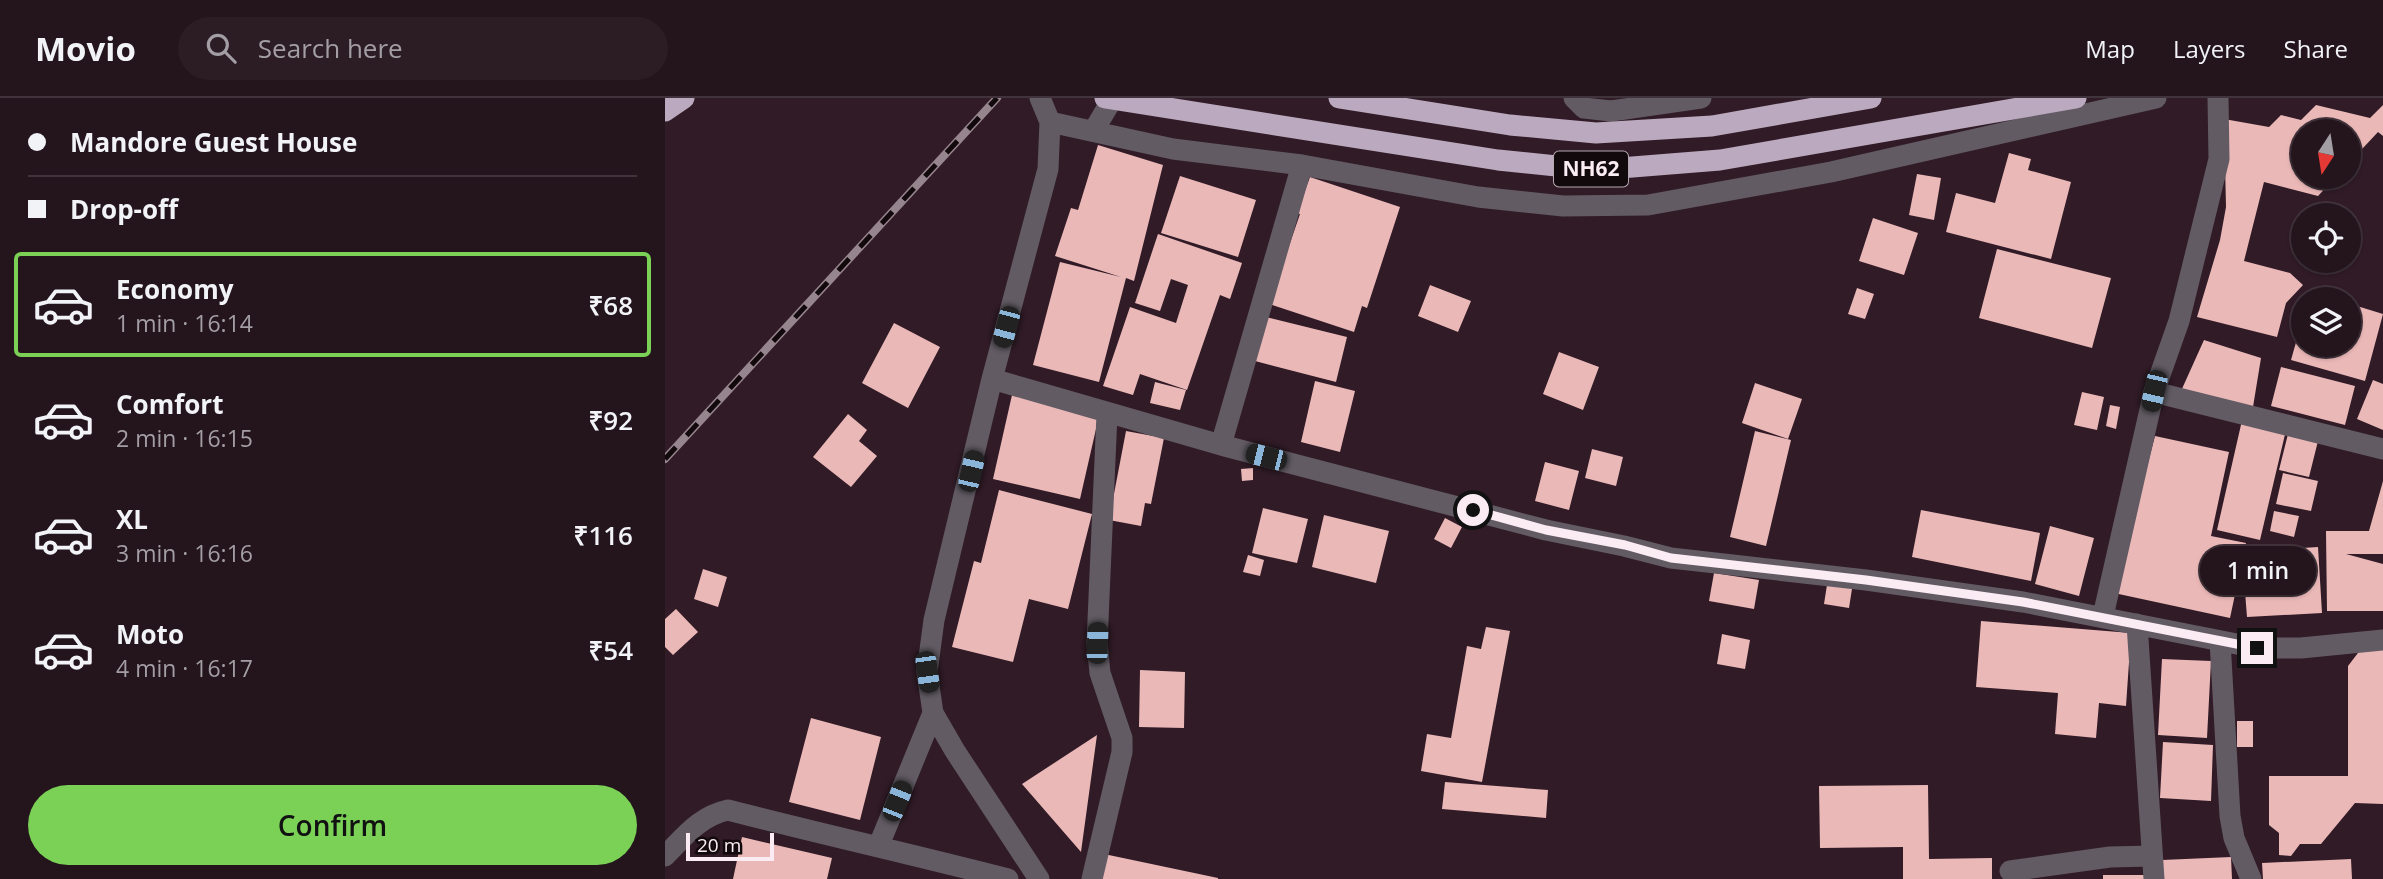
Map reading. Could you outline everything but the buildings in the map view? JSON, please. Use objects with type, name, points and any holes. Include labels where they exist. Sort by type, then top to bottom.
[{"type":"highway","points":[[665,111],[684,98]]},
{"type":"highway","name":"NH62","points":[[1105,98],[1498,160],[1595,170],[1720,160],[2076,98]]},
{"type":"highway","name":"NH62","points":[[1339,98],[1510,125],[1596,133],[1712,126],[1871,98]]},
{"type":"street","points":[[1039,879],[933,713],[927,672],[934,620],[992,379],[1048,169],[1050,122],[1040,98]]},
{"type":"street","points":[[1094,131],[1113,98]]},
{"type":"street","points":[[1574,98],[1584,108],[1611,111],[1701,98]]},
{"type":"street","points":[[1050,122],[1173,149],[1301,165],[1478,197],[1563,206],[1648,205],[1831,172],[2156,98]]},
{"type":"street","points":[[2103,616],[2154,391],[2179,321],[2219,159],[2218,98]]},
{"type":"street","points":[[1221,446],[1301,165]]},
{"type":"street","points":[[992,379],[1221,446],[1546,530],[1625,545],[1671,558],[1947,591],[2103,616],[2257,648],[2301,648],[2383,640]]},
{"type":"street","points":[[2154,391],[2383,449]]},
{"type":"street","points":[[1091,879],[1122,752],[1122,738],[1100,673],[1097,643],[1107,414]]},
{"type":"street","points":[[2137,624],[2154,879]]},
{"type":"street","points":[[2220,641],[2229,816],[2234,838],[2251,879]]},
{"type":"street","points":[[879,845],[933,713]]},
{"type":"street","points":[[665,856],[698,821],[712,813],[728,810],[826,835],[879,845],[1008,879]]},
{"type":"street","points":[[2010,872],[2110,857],[2152,856]]},
{"type":"railway","points":[[665,459],[997,98]]},
{"type":"route","points":[[1473,510],[1546,530],[1625,545],[1671,558],[1866,580],[2023,602],[2257,648]]}]
